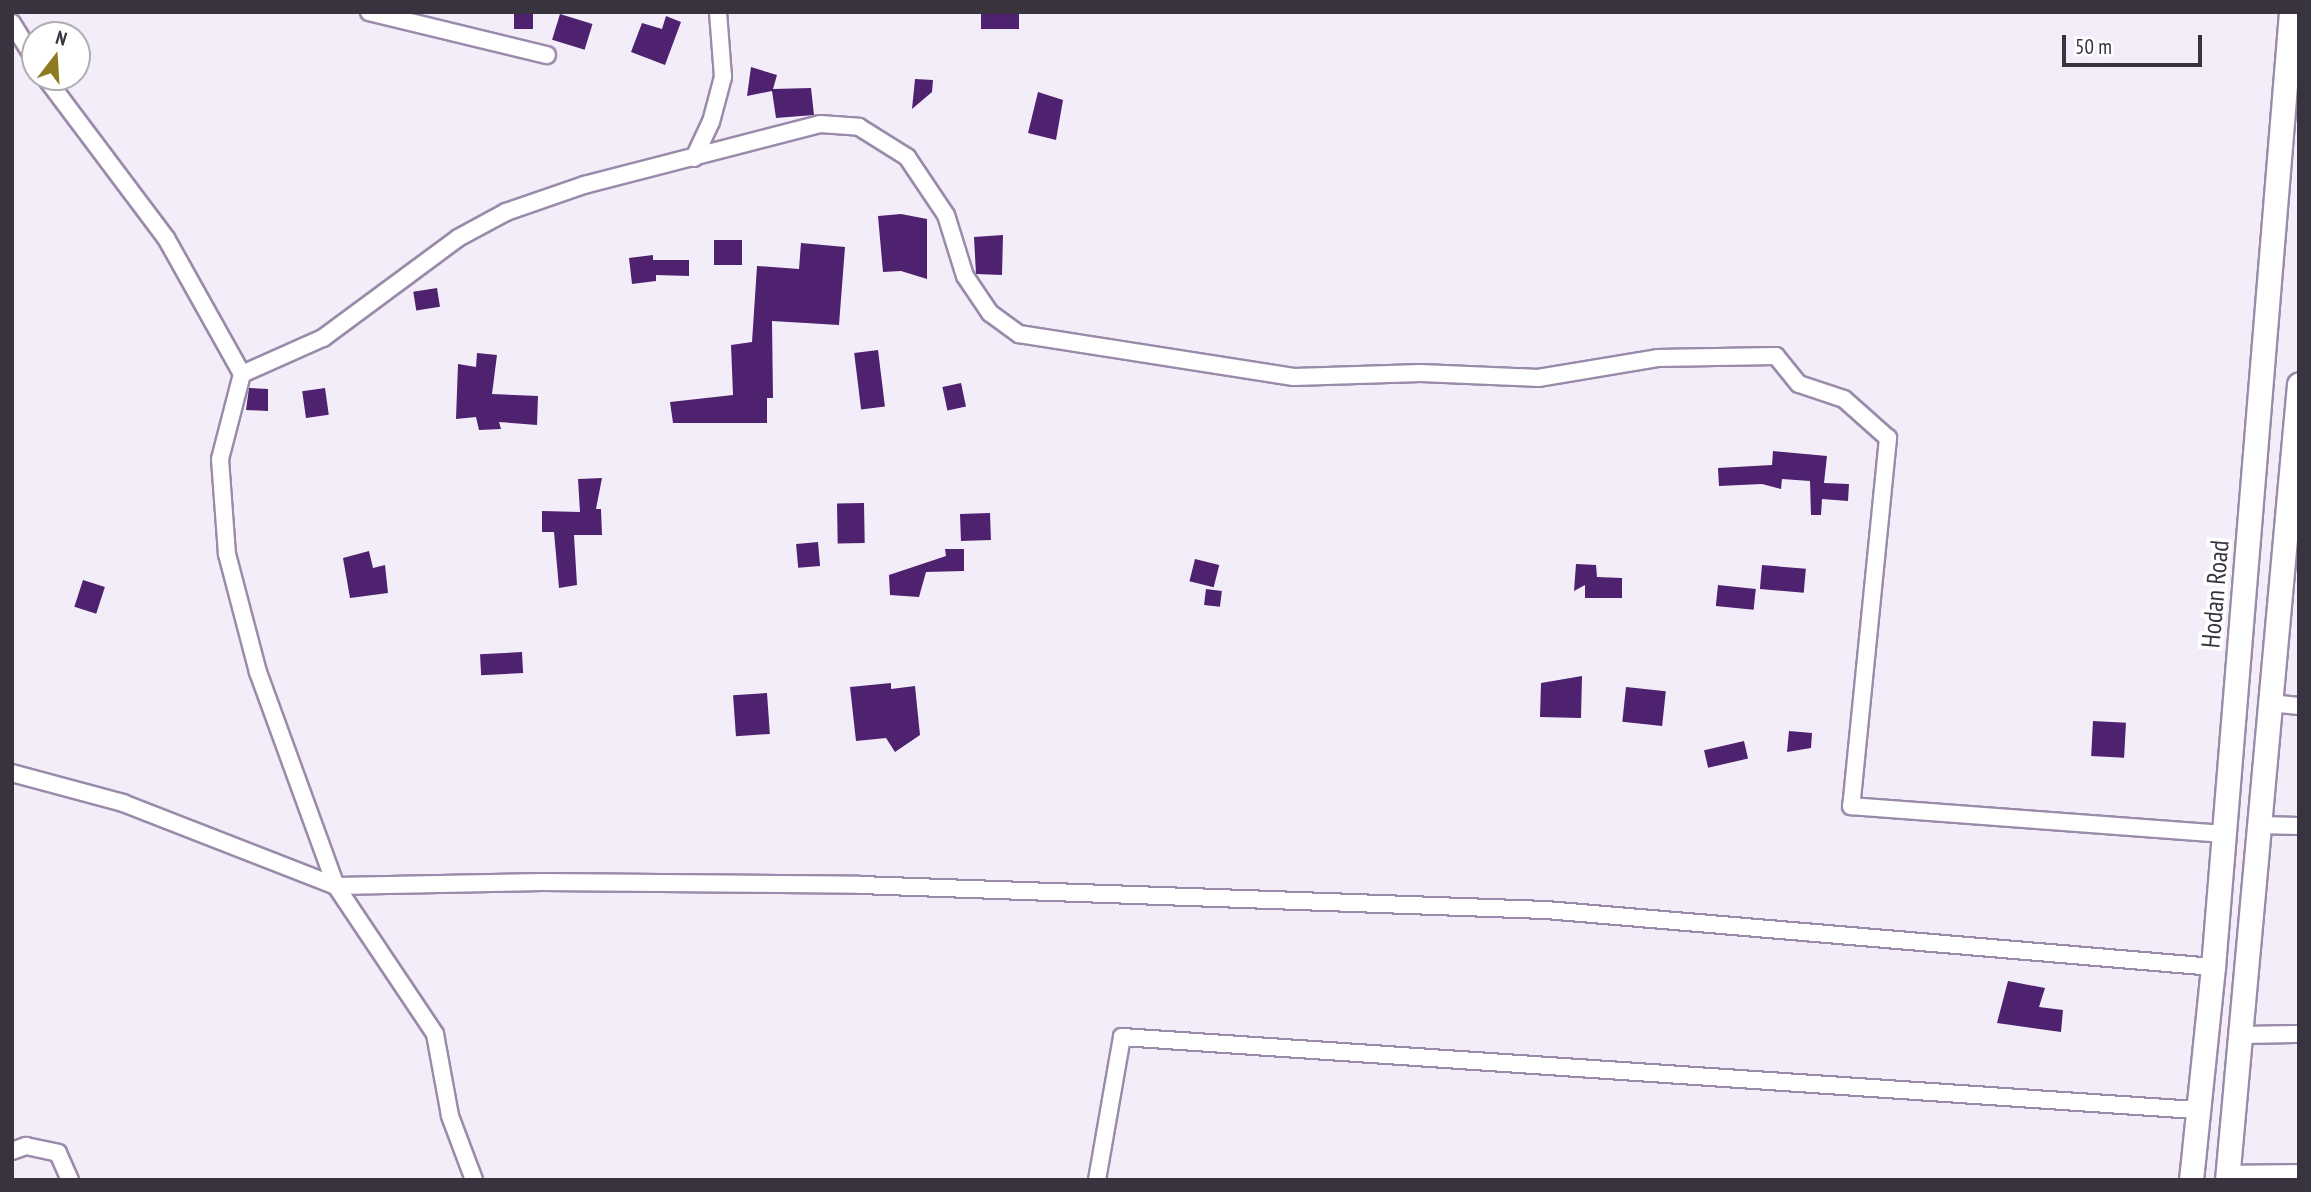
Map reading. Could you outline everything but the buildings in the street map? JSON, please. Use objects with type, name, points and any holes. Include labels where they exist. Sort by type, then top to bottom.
[{"type":"main road","name":"Hodan Road","points":[[2191,1180],[2196,1110],[2213,967],[2291,12]]},
{"type":"main road","points":[[2227,1177],[2297,431],[2299,384]]},
{"type":"street","points":[[369,12],[547,55]]},
{"type":"street","points":[[694,158],[711,122],[723,77],[718,12]]},
{"type":"street","points":[[56,91],[166,238],[242,374],[220,459],[227,554],[257,672],[336,886],[435,1034],[450,1115],[474,1180]]},
{"type":"street","points":[[242,374],[323,338],[458,238],[506,212],[584,184],[820,124],[859,127],[907,157],[946,215],[965,276],[990,313],[1019,334],[1294,377],[1421,373],[1538,378],[1657,358],[1776,356],[1799,384],[1844,399],[1888,438],[1851,806],[2223,834]]},
{"type":"street","points":[[2270,703],[2299,706]]},
{"type":"street","points":[[12,773],[123,803],[336,886],[543,882],[860,885],[1546,910],[2213,967]]},
{"type":"street","points":[[2259,825],[2299,827]]},
{"type":"street","points":[[2240,1035],[2299,1034]]},
{"type":"street","points":[[1097,1180],[1122,1037],[2196,1110]]},
{"type":"street","points":[[12,1151],[26,1146],[58,1153],[71,1180]]},
{"type":"street","points":[[2227,1177],[2299,1173]]}]
